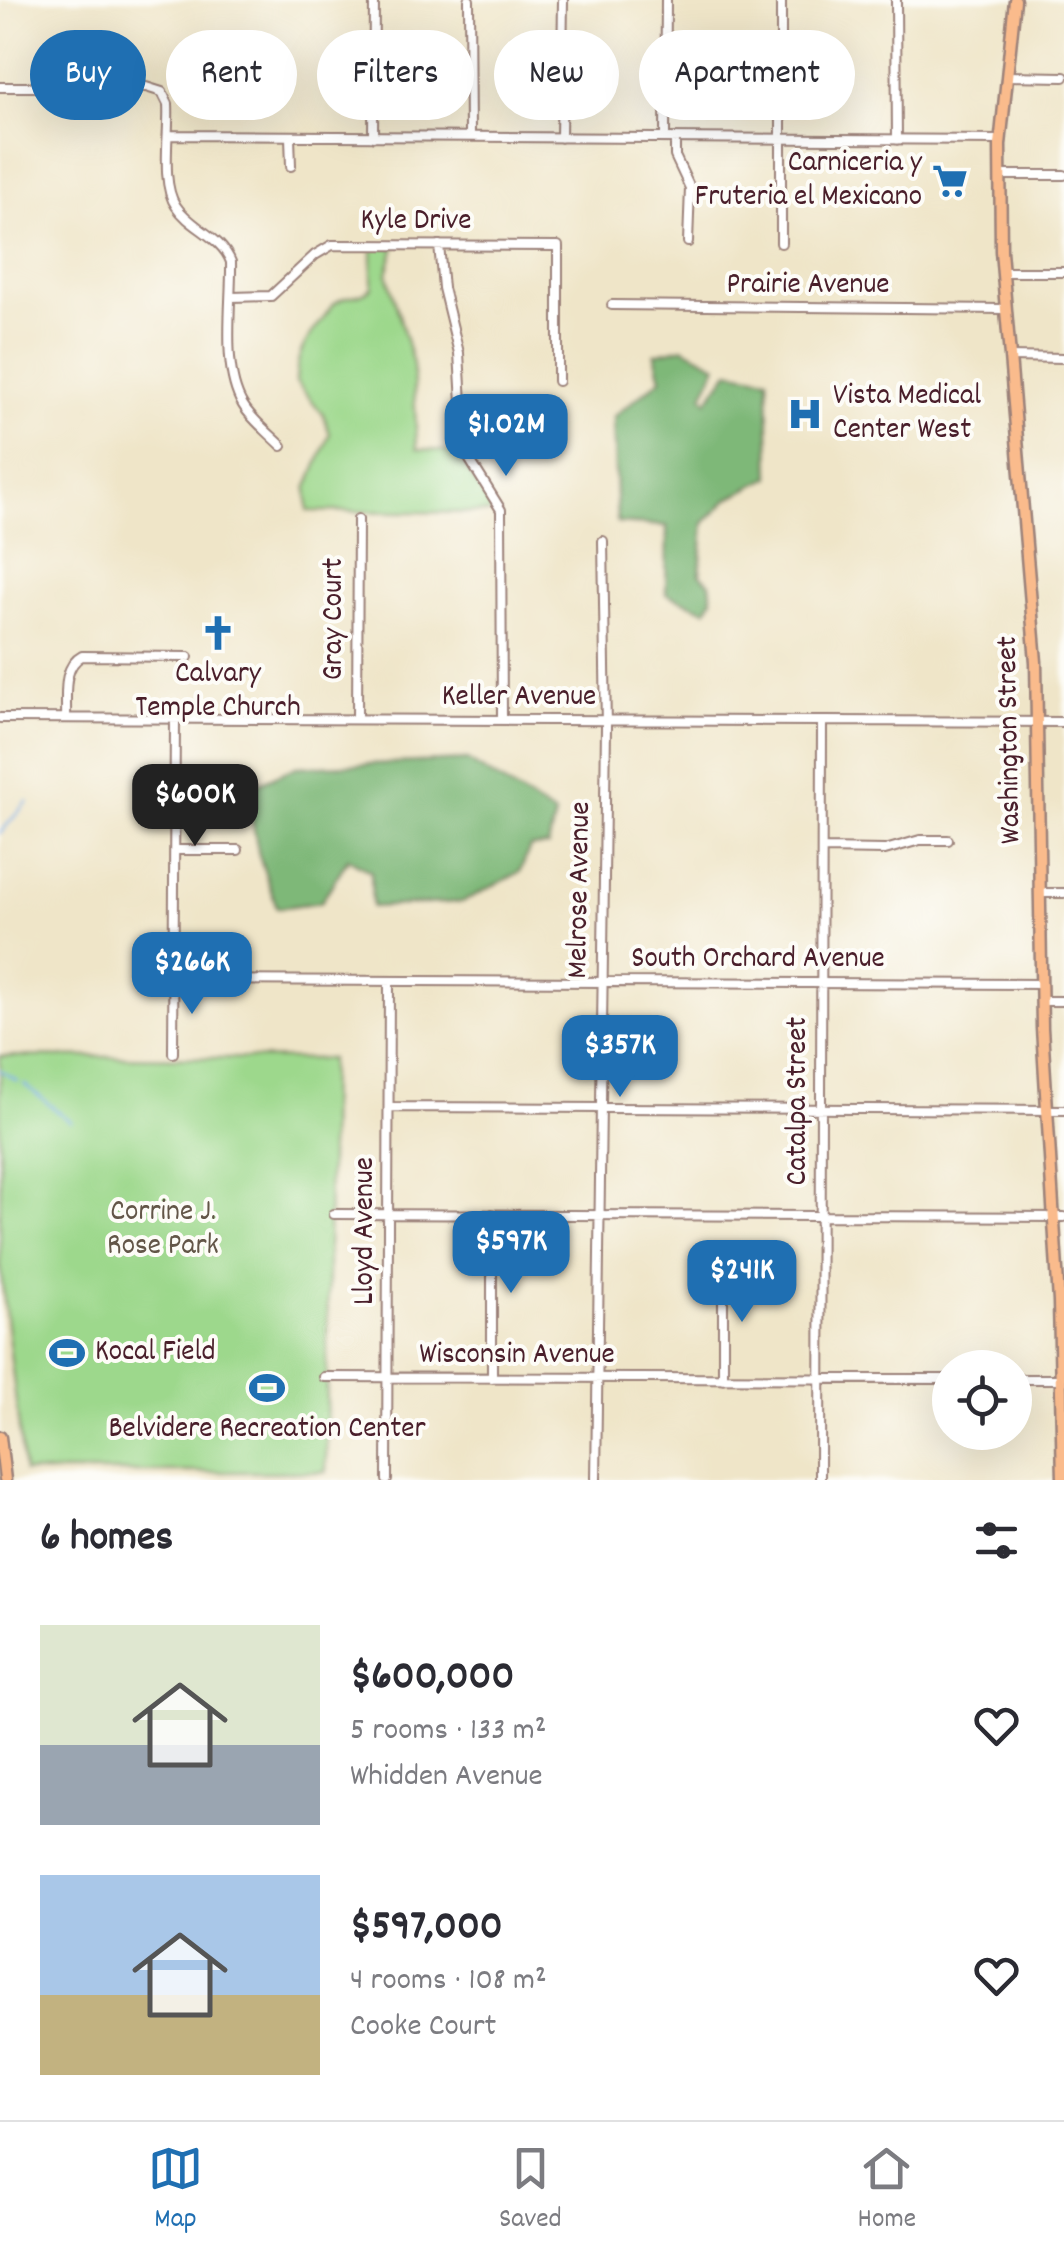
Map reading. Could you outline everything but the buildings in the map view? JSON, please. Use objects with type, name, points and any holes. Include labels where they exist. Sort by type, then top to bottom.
[{"type":"main road","name":"Washington Street","points":[[1014,0],[1000,140],[1002,272],[1036,662],[1041,1001],[1046,1110],[1058,1217],[1062,1480]]},
{"type":"main road","points":[[0,1437],[5,1480]]},
{"type":"street","points":[[373,137],[374,0]]},
{"type":"street","points":[[469,0],[470,136]]},
{"type":"street","points":[[561,138],[563,0]]},
{"type":"street","points":[[666,0],[670,138],[690,188],[688,242]]},
{"type":"street","points":[[781,0],[781,242]]},
{"type":"street","points":[[896,0],[897,140]]},
{"type":"street","points":[[1006,76],[1064,76]]},
{"type":"street","points":[[0,86],[155,89],[166,96],[171,196],[187,219],[228,256],[231,364],[236,391],[248,412],[282,446]]},
{"type":"street","points":[[168,136],[1000,140]]},
{"type":"street","points":[[290,136],[291,166]]},
{"type":"street","points":[[1000,175],[1064,175]]},
{"type":"street","name":"Kyle Drive","points":[[232,297],[271,296],[315,255],[332,246],[561,243],[558,381]]},
{"type":"street","points":[[439,245],[442,288],[459,353],[465,452],[501,510],[502,720]]},
{"type":"street","points":[[1002,272],[1064,272]]},
{"type":"street","name":"Prairie Avenue","points":[[612,305],[1005,309]]},
{"type":"street","points":[[1009,357],[1064,358]]},
{"type":"street","name":"Gray Court","points":[[357,719],[358,519]]},
{"type":"street","name":"Melrose Avenue","points":[[596,1480],[606,720],[603,541]]},
{"type":"street","points":[[66,718],[68,670],[82,656],[188,657]]},
{"type":"street","name":"Keller Avenue","points":[[0,718],[1064,722]]},
{"type":"street","points":[[173,1053],[175,718]]},
{"type":"street","name":"Catalpa Street","points":[[820,1480],[822,721]]},
{"type":"street","points":[[822,849],[885,850],[920,840],[948,840]]},
{"type":"street","points":[[176,850],[238,850]]},
{"type":"street","points":[[1038,893],[1064,893]]},
{"type":"street","name":"South Orchard Avenue","points":[[174,980],[1041,984]]},
{"type":"street","name":"Lloyd Avenue","points":[[388,1480],[389,982]]},
{"type":"street","points":[[1041,1001],[1064,1001]]},
{"type":"street","points":[[388,1107],[1064,1110]]},
{"type":"street","points":[[334,1214],[1058,1217]]},
{"type":"street","points":[[492,1214],[492,1378]]},
{"type":"street","points":[[723,1272],[723,1379]]},
{"type":"street","name":"Wisconsin Avenue","points":[[324,1376],[932,1379]]},
{"type":"street","points":[[1032,1379],[1060,1379]]},
{"type":"green space","points":[[372,247],[395,247],[387,273],[413,364],[417,449],[458,452],[496,513],[308,511],[307,489],[330,434],[323,414],[296,382],[299,357],[332,306],[372,287]]},
{"type":"green space","points":[[683,347],[717,365],[703,396],[707,401],[729,371],[768,378],[770,477],[728,499],[704,523],[700,574],[710,583],[712,599],[706,610],[666,594],[667,526],[617,523],[613,417],[661,379],[655,354]]},
{"type":"green space","points":[[467,760],[555,815],[548,846],[530,847],[520,872],[462,902],[372,907],[371,872],[348,859],[321,902],[277,908],[259,856],[246,789],[296,767]]},
{"type":"green space","name":"Corrine J. Rose Park","points":[[0,1056],[330,1059],[326,1472],[24,1472],[0,1266]]},
{"type":"waterway","points":[[0,833],[28,801]]},
{"type":"waterway","points":[[0,1070],[17,1081]]},
{"type":"waterway","points":[[24,1084],[71,1122]]},
{"type":"place","name":"Carniceria y Fruteria el Mexicano","points":[[950,181]]},
{"type":"place","name":"Vista Medical Center West","points":[[805,414]]},
{"type":"place","name":"Calvary Temple Church","points":[[218,633]]},
{"type":"place","name":"Kocal Field","points":[[67,1353]]},
{"type":"place","name":"Belvidere Recreation Center","points":[[267,1388]]}]
